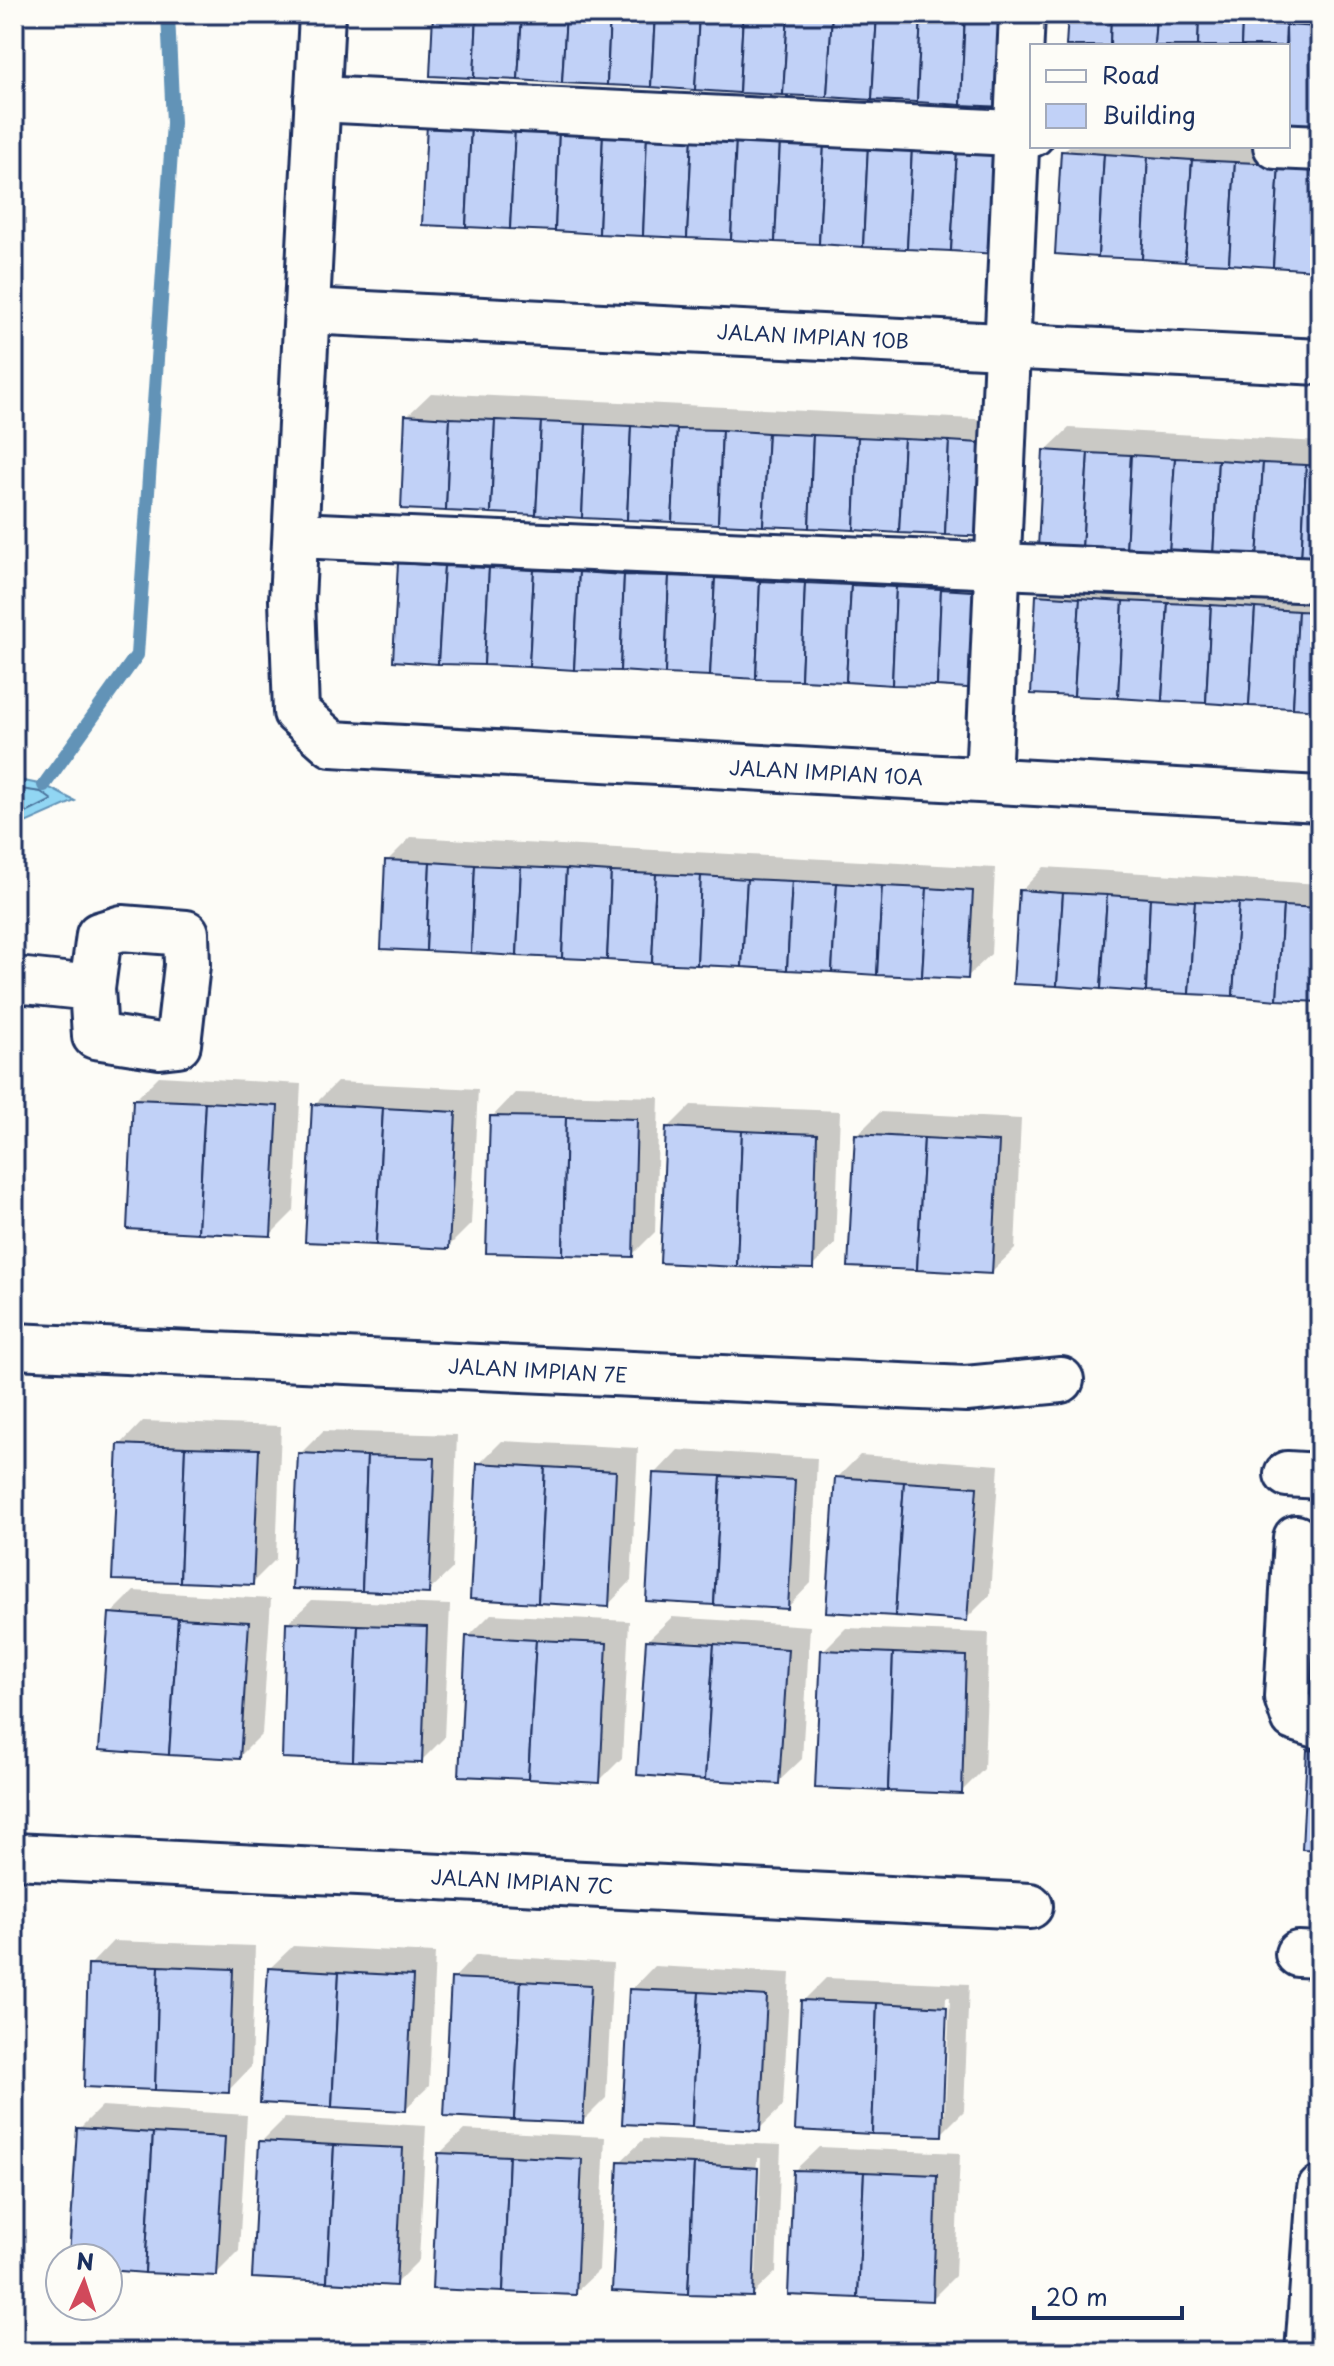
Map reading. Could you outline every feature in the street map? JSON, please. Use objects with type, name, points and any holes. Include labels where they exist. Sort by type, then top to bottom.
[{"type":"street","points":[[322,14],[296,535],[1320,580]]},
{"type":"street","points":[[988,780],[1007,346],[1024,134],[1022,14]]},
{"type":"street","points":[[317,99],[1024,134]]},
{"type":"street","points":[[1290,147],[1320,148]]},
{"type":"street","name":"JALAN IMPIAN 10B","points":[[307,311],[1320,362]]},
{"type":"street","name":"JALAN IMPIAN 10A","points":[[296,535],[292,600],[296,712],[332,744],[1320,799]]},
{"type":"street","points":[[15,985],[92,988]]},
{"type":"street","name":"JALAN IMPIAN 7E","points":[[14,1346],[966,1389],[1061,1380]]},
{"type":"street","points":[[1296,1538],[1287,1697],[1294,1718],[1320,1726]]},
{"type":"street","name":"JALAN IMPIAN 7C","points":[[14,1856],[1030,1906]]},
{"type":"street","points":[[1308,2352],[1320,2189]]},
{"type":"water","points":[[14,779],[44,785],[75,801],[14,828]]},
{"type":"building","points":[[433,14],[477,14],[474,78],[430,76]]},
{"type":"building","points":[[477,14],[522,14],[518,80],[474,78]]},
{"type":"building","points":[[522,14],[566,14],[562,83],[518,80]]},
{"type":"building","points":[[566,14],[610,14],[607,85],[562,83]]},
{"type":"building","points":[[610,14],[655,14],[651,87],[607,85]]},
{"type":"building","points":[[655,14],[699,14],[695,90],[651,87]]},
{"type":"building","points":[[699,14],[743,14],[739,93],[695,90]]},
{"type":"building","points":[[743,14],[788,14],[783,95],[739,93]]},
{"type":"building","points":[[788,14],[832,14],[827,97],[783,95]]},
{"type":"building","points":[[832,14],[877,14],[872,100],[827,97]]},
{"type":"building","points":[[877,14],[921,14],[917,102],[872,100]]},
{"type":"building","points":[[921,14],[965,14],[961,105],[917,102]]},
{"type":"building","points":[[965,14],[1010,14],[1005,107],[961,105]]},
{"type":"building","points":[[1068,14],[1111,16],[1110,44],[1066,44]]},
{"type":"building","points":[[1111,16],[1156,18],[1154,44],[1110,44]]},
{"type":"building","points":[[1156,18],[1199,20],[1198,44],[1154,44]]},
{"type":"building","points":[[1199,20],[1242,23],[1241,44],[1198,44]]},
{"type":"building","points":[[1242,23],[1286,25],[1285,44],[1241,44]]},
{"type":"building","points":[[1286,25],[1320,27],[1320,126],[1290,125],[1290,44],[1286,44]]},
{"type":"building","points":[[427,124],[471,127],[466,227],[422,225]]},
{"type":"building","points":[[471,127],[515,129],[510,229],[466,227]]},
{"type":"building","points":[[515,129],[559,131],[555,231],[510,229]]},
{"type":"building","points":[[559,131],[603,133],[599,234],[555,231]]},
{"type":"building","points":[[603,133],[647,135],[643,236],[599,234]]},
{"type":"building","points":[[647,135],[692,137],[687,238],[643,236]]},
{"type":"building","points":[[692,137],[736,140],[731,240],[687,238]]},
{"type":"building","points":[[736,140],[780,142],[775,242],[731,240]]},
{"type":"building","points":[[780,142],[824,144],[819,244],[775,242]]},
{"type":"building","points":[[824,144],[868,146],[863,247],[819,244]]},
{"type":"building","points":[[868,146],[912,148],[907,249],[863,247]]},
{"type":"building","points":[[912,148],[957,151],[951,251],[907,249]]},
{"type":"building","points":[[957,151],[1001,153],[996,254],[951,251]]},
{"type":"building","points":[[1061,151],[1104,154],[1098,257],[1055,254]]},
{"type":"building","points":[[1104,154],[1148,157],[1142,259],[1098,257]]},
{"type":"building","points":[[1148,157],[1192,160],[1185,262],[1142,259]]},
{"type":"building","points":[[1192,160],[1235,162],[1229,264],[1185,262]]},
{"type":"building","points":[[1235,162],[1279,164],[1273,267],[1229,264]]},
{"type":"building","points":[[1279,164],[1320,167],[1316,270],[1273,267]]},
{"type":"building","points":[[1320,208],[1320,270],[1316,270]]},
{"type":"building","points":[[405,415],[450,418],[446,511],[401,509]]},
{"type":"building","points":[[450,418],[495,420],[491,513],[446,511]]},
{"type":"building","points":[[495,420],[541,422],[536,515],[491,513]]},
{"type":"building","points":[[541,422],[586,424],[582,518],[536,515]]},
{"type":"building","points":[[586,424],[631,426],[627,520],[582,518]]},
{"type":"building","points":[[631,426],[677,429],[672,522],[627,520]]},
{"type":"building","points":[[677,429],[722,430],[718,524],[672,522]]},
{"type":"building","points":[[722,430],[768,433],[763,526],[718,524]]},
{"type":"building","points":[[768,433],[813,435],[809,528],[763,526]]},
{"type":"building","points":[[813,435],[858,437],[854,530],[809,528]]},
{"type":"building","points":[[858,437],[904,439],[899,533],[854,530]]},
{"type":"building","points":[[904,439],[949,441],[945,535],[899,533]]},
{"type":"building","points":[[949,441],[995,444],[990,537],[945,535]]},
{"type":"building","points":[[1043,450],[1088,453],[1082,550],[1038,548]]},
{"type":"building","points":[[1088,453],[1131,455],[1126,553],[1082,550]]},
{"type":"building","points":[[1131,455],[1175,458],[1169,556],[1126,553]]},
{"type":"building","points":[[1175,458],[1218,460],[1213,558],[1169,556]]},
{"type":"building","points":[[1218,460],[1263,463],[1257,560],[1213,558]]},
{"type":"building","points":[[1263,463],[1306,465],[1301,563],[1257,560]]},
{"type":"building","points":[[1306,465],[1320,466],[1320,564],[1301,563]]},
{"type":"building","points":[[398,563],[444,566],[438,664],[393,661]]},
{"type":"building","points":[[444,566],[489,568],[484,665],[438,664]]},
{"type":"building","points":[[489,568],[534,570],[529,667],[484,665]]},
{"type":"building","points":[[534,570],[579,572],[574,670],[529,667]]},
{"type":"building","points":[[579,572],[624,575],[620,671],[574,670]]},
{"type":"building","points":[[624,575],[669,576],[665,674],[620,671]]},
{"type":"building","points":[[669,576],[715,578],[710,676],[665,674]]},
{"type":"building","points":[[715,578],[760,581],[756,679],[710,676]]},
{"type":"building","points":[[760,581],[805,583],[801,680],[756,679]]},
{"type":"building","points":[[805,583],[851,585],[846,682],[801,680]]},
{"type":"building","points":[[851,585],[896,587],[892,685],[846,682]]},
{"type":"building","points":[[896,587],[941,589],[937,686],[892,685]]},
{"type":"building","points":[[941,589],[987,592],[982,689],[937,686]]},
{"type":"building","points":[[1036,595],[1080,598],[1074,696],[1031,694]]},
{"type":"building","points":[[1080,598],[1123,601],[1118,698],[1074,696]]},
{"type":"building","points":[[1123,601],[1168,603],[1162,701],[1118,698]]},
{"type":"building","points":[[1168,603],[1211,605],[1206,703],[1162,701]]},
{"type":"building","points":[[1211,605],[1255,608],[1249,706],[1206,703]]},
{"type":"building","points":[[1255,608],[1298,611],[1293,708],[1249,706]]},
{"type":"building","points":[[1298,611],[1320,612],[1320,710],[1293,708]]},
{"type":"building","points":[[385,860],[430,862],[426,951],[381,949]]},
{"type":"building","points":[[430,862],[475,865],[471,953],[426,951]]},
{"type":"building","points":[[475,865],[521,867],[517,956],[471,953]]},
{"type":"building","points":[[521,867],[566,869],[562,958],[517,956]]},
{"type":"building","points":[[566,869],[611,872],[607,960],[562,958]]},
{"type":"building","points":[[611,872],[656,874],[652,963],[607,960]]},
{"type":"building","points":[[656,874],[701,876],[697,965],[652,963]]},
{"type":"building","points":[[701,876],[747,879],[742,967],[697,965]]},
{"type":"building","points":[[747,879],[792,881],[787,970],[742,967]]},
{"type":"building","points":[[792,881],[837,883],[832,972],[787,970]]},
{"type":"building","points":[[837,883],[882,886],[877,975],[832,972]]},
{"type":"building","points":[[882,886],[927,888],[922,977],[877,975]]},
{"type":"building","points":[[927,888],[973,891],[968,979],[922,977]]},
{"type":"building","points":[[1019,890],[1063,893],[1057,986],[1013,984]]},
{"type":"building","points":[[1063,893],[1107,895],[1101,989],[1057,986]]},
{"type":"building","points":[[1107,895],[1150,898],[1146,992],[1101,989]]},
{"type":"building","points":[[1150,898],[1195,901],[1189,994],[1146,992]]},
{"type":"building","points":[[1195,901],[1239,903],[1233,996],[1189,994]]},
{"type":"building","points":[[1239,903],[1283,906],[1277,1000],[1233,996]]},
{"type":"building","points":[[1283,906],[1320,908],[1320,1002],[1277,1000]]},
{"type":"building","points":[[133,1099],[205,1102],[198,1233],[127,1229]]},
{"type":"building","points":[[205,1102],[278,1106],[271,1236],[198,1233]]},
{"type":"building","points":[[312,1104],[383,1108],[376,1245],[305,1242]]},
{"type":"building","points":[[383,1108],[456,1112],[449,1249],[376,1245]]},
{"type":"building","points":[[490,1116],[566,1117],[563,1255],[486,1253]]},
{"type":"building","points":[[566,1117],[637,1119],[633,1257],[563,1255]]},
{"type":"building","points":[[666,1127],[742,1131],[737,1267],[660,1263]]},
{"type":"building","points":[[742,1131],[817,1134],[813,1269],[737,1267]]},
{"type":"building","points":[[855,1134],[924,1138],[917,1270],[848,1267]]},
{"type":"building","points":[[924,1138],[999,1142],[992,1274],[917,1270]]},
{"type":"building","points":[[118,1444],[185,1447],[180,1582],[112,1580]]},
{"type":"building","points":[[185,1447],[259,1449],[253,1585],[180,1582]]},
{"type":"building","points":[[298,1453],[367,1456],[362,1591],[292,1589]]},
{"type":"building","points":[[367,1456],[435,1458],[429,1594],[362,1591]]},
{"type":"building","points":[[477,1463],[545,1467],[538,1603],[470,1599]]},
{"type":"building","points":[[545,1467],[616,1471],[609,1607],[538,1603]]},
{"type":"building","points":[[653,1473],[721,1476],[714,1605],[646,1601]]},
{"type":"building","points":[[721,1476],[795,1480],[788,1609],[714,1605]]},
{"type":"building","points":[[835,1477],[904,1482],[895,1616],[826,1612]]},
{"type":"building","points":[[904,1482],[977,1487],[967,1621],[895,1616]]},
{"type":"building","points":[[109,1613],[178,1618],[169,1755],[99,1750]]},
{"type":"building","points":[[178,1618],[249,1622],[240,1759],[169,1755]]},
{"type":"building","points":[[286,1622],[358,1625],[353,1761],[282,1758]]},
{"type":"building","points":[[358,1625],[427,1627],[422,1763],[353,1761]]},
{"type":"building","points":[[466,1636],[536,1640],[528,1779],[459,1776]]},
{"type":"building","points":[[536,1640],[607,1643],[600,1783],[528,1779]]},
{"type":"building","points":[[646,1640],[714,1644],[705,1780],[637,1775]]},
{"type":"building","points":[[714,1644],[788,1649],[779,1784],[705,1780]]},
{"type":"building","points":[[821,1650],[893,1653],[888,1791],[815,1788]]},
{"type":"building","points":[[893,1653],[966,1656],[962,1794],[888,1791]]},
{"type":"building","points":[[1307,1750],[1320,1751],[1320,1850],[1302,1849]]},
{"type":"building","points":[[88,1964],[159,1966],[155,2090],[84,2087]]},
{"type":"building","points":[[159,1966],[233,1969],[229,2093],[155,2090]]},
{"type":"building","points":[[268,1968],[339,1972],[332,2107],[260,2103]]},
{"type":"building","points":[[339,1972],[413,1976],[406,2111],[332,2107]]},
{"type":"building","points":[[451,1978],[521,1981],[514,2120],[444,2116]]},
{"type":"building","points":[[521,1981],[591,1985],[583,2123],[514,2120]]},
{"type":"building","points":[[629,1989],[699,1992],[692,2127],[622,2124]]},
{"type":"building","points":[[699,1992],[767,1996],[760,2131],[692,2127]]},
{"type":"building","points":[[801,2000],[877,2003],[872,2134],[795,2130]]},
{"type":"building","points":[[877,2003],[947,2007],[942,2136],[872,2134]]},
{"type":"building","points":[[77,2128],[153,2133],[145,2273],[124,2271],[124,2242],[70,2242]]},
{"type":"building","points":[[153,2133],[225,2137],[217,2276],[145,2273]]},
{"type":"building","points":[[259,2141],[334,2145],[327,2282],[252,2278]]},
{"type":"building","points":[[334,2145],[403,2148],[396,2286],[327,2282]]},
{"type":"building","points":[[438,2153],[509,2156],[503,2292],[432,2289]]},
{"type":"building","points":[[509,2156],[582,2159],[576,2295],[503,2292]]},
{"type":"building","points":[[618,2161],[694,2164],[688,2295],[612,2291]]},
{"type":"building","points":[[694,2164],[758,2168],[753,2297],[688,2295]]},
{"type":"building","points":[[793,2170],[864,2172],[858,2298],[788,2295]]},
{"type":"building","points":[[864,2172],[937,2175],[933,2301],[858,2298]]},
{"type":"waterway","points":[[44,785],[137,655],[173,123],[168,14]]}]
